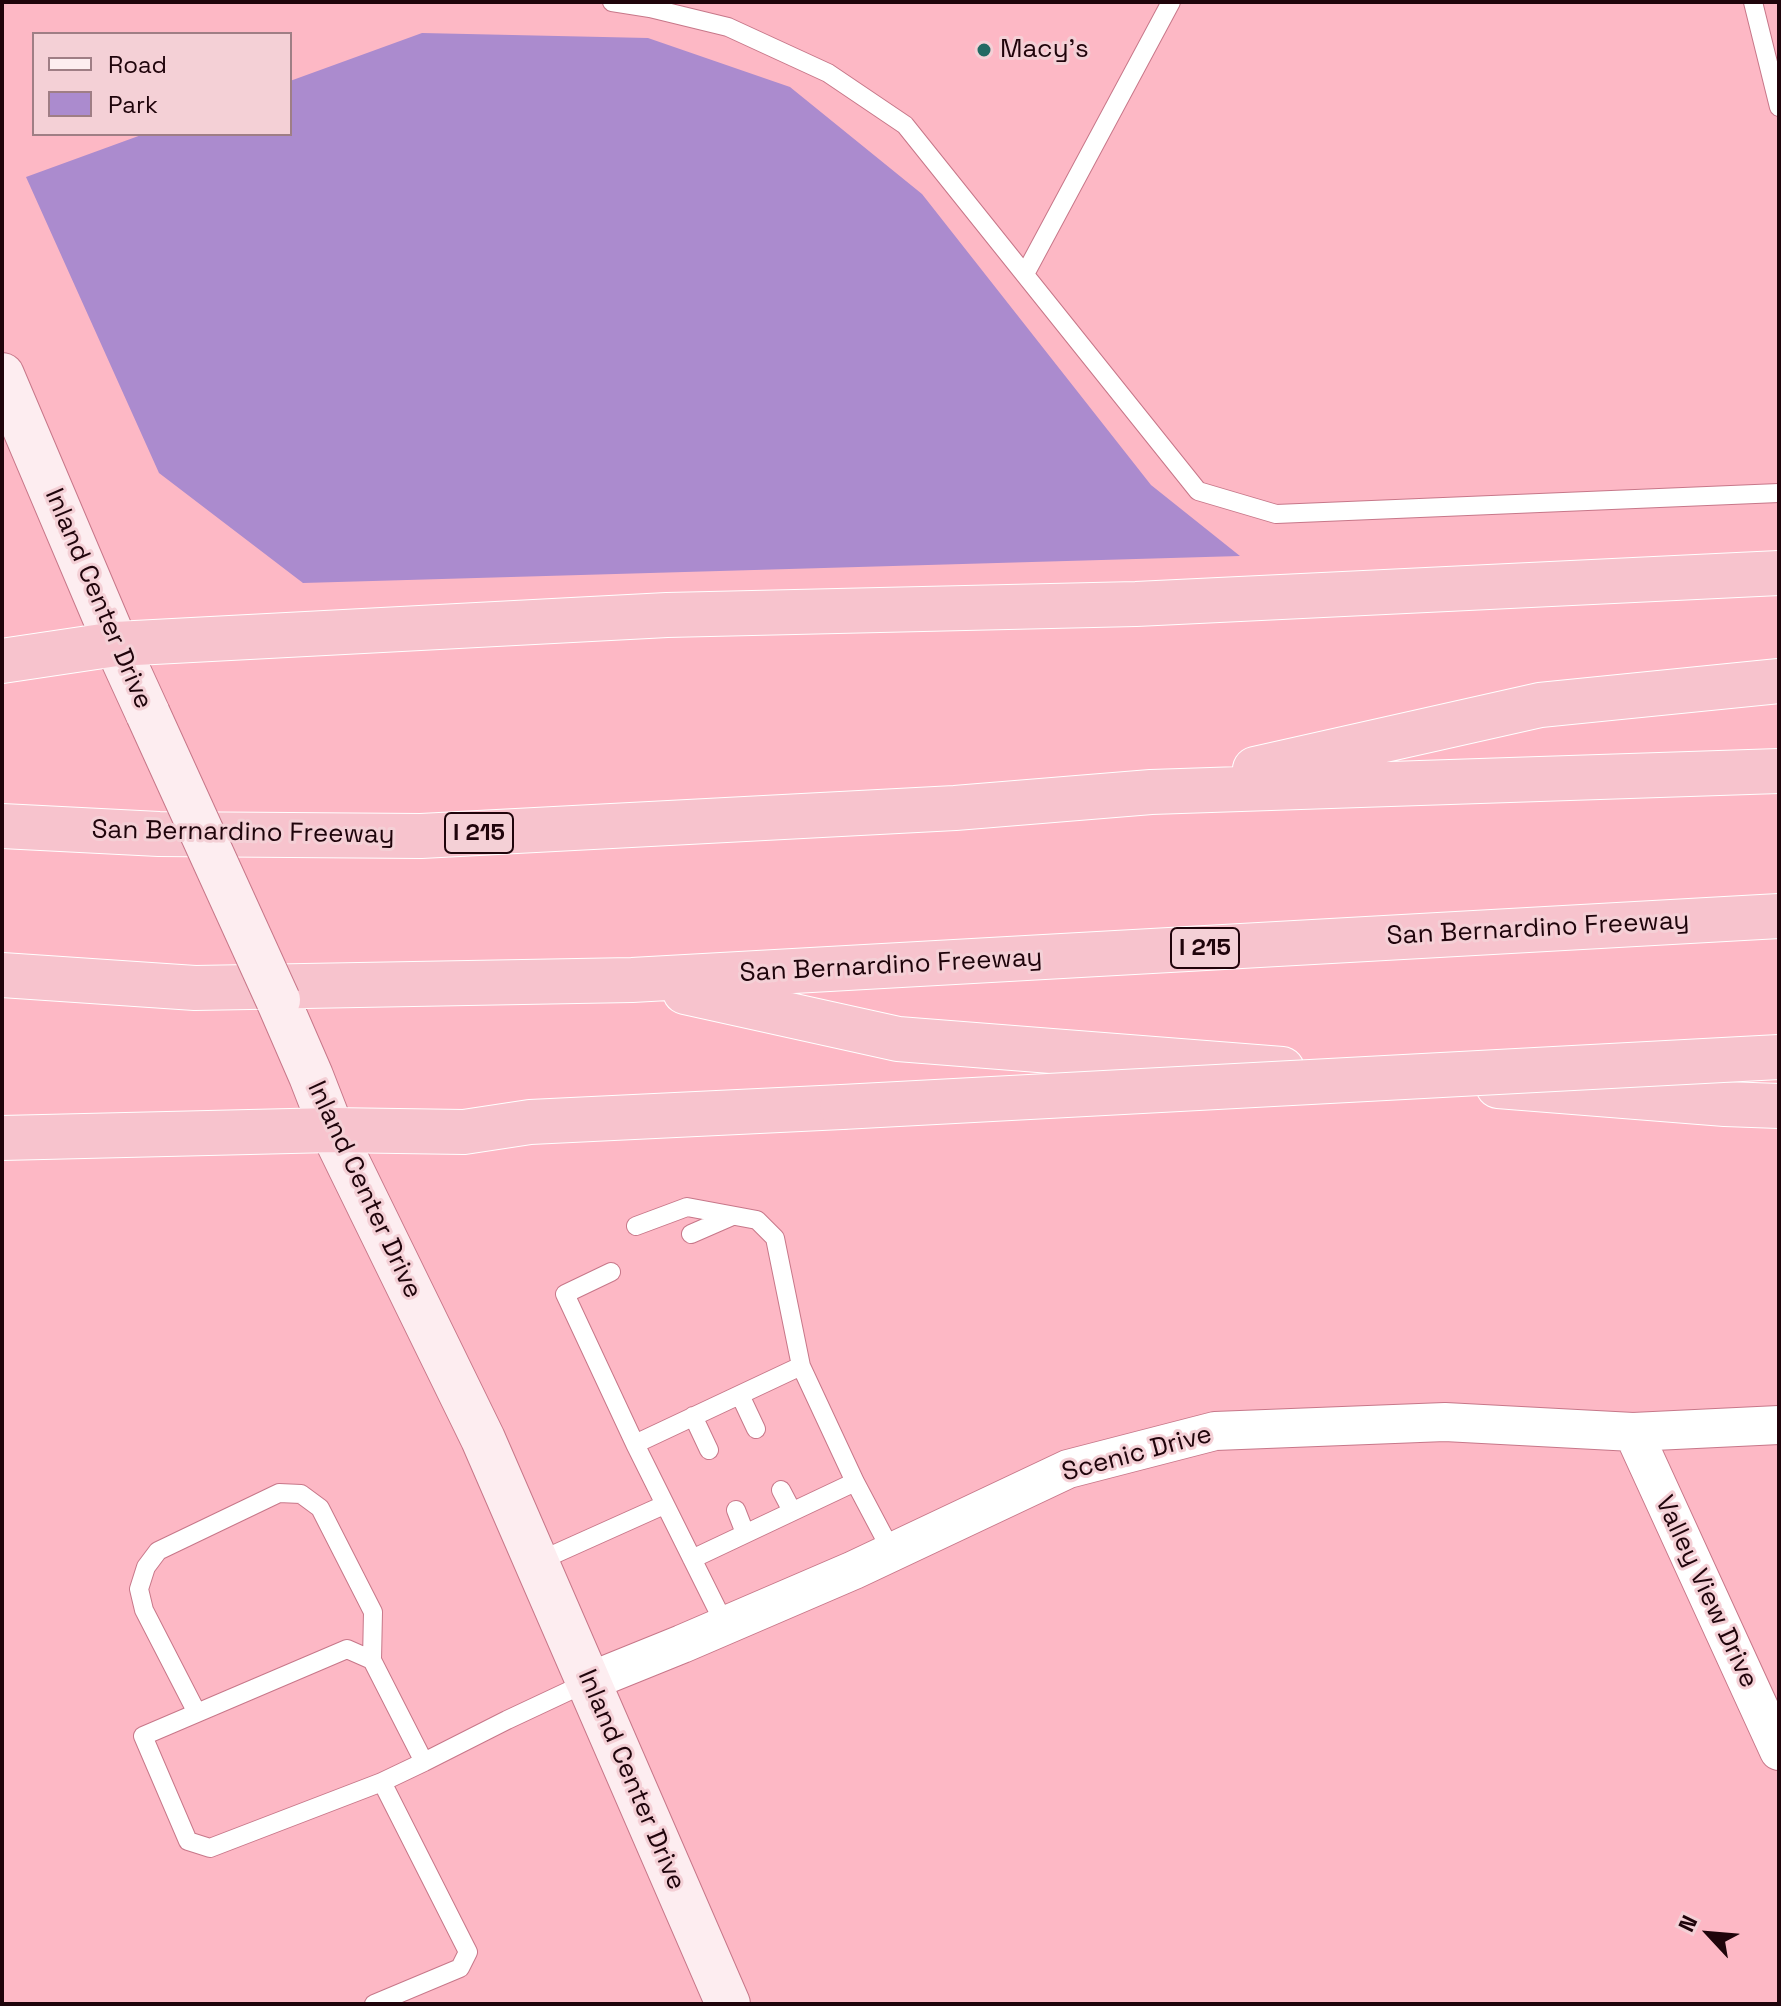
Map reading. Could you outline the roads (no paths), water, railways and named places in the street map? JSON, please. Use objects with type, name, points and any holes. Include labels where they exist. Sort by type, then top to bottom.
[{"type":"highway","points":[[2,661],[116,644],[667,615],[1136,604],[1779,573]]},
{"type":"highway","points":[[1151,792],[1540,705],[1779,681]]},
{"type":"highway","name":"San Bernardino Freeway","points":[[2,826],[159,834],[421,836],[955,808],[1151,792],[1779,771]]},
{"type":"highway","name":"San Bernardino Freeway","points":[[2,975],[195,988],[632,980],[1779,916]]},
{"type":"highway","points":[[632,980],[898,1039],[1779,1106]]},
{"type":"highway","points":[[2,1138],[332,1130],[464,1132],[530,1122],[1779,1057]]},
{"type":"main road","name":"Inland Center Drive","points":[[2,375],[116,644],[311,1076],[332,1130],[483,1439],[728,2004]]},
{"type":"street","name":"Scenic Drive","points":[[588,1682],[854,1570],[1068,1469],[1215,1431],[1445,1422],[1633,1432],[1779,1425]]},
{"type":"street","name":"Valley View Drive","points":[[1633,1432],[1779,1751]]},
{"type":"lane","points":[[612,2],[728,27],[828,73],[905,125],[1198,491],[1276,514],[1779,493]]},
{"type":"lane","points":[[1025,274],[1171,2]]},
{"type":"lane","points":[[1753,2],[1779,107]]},
{"type":"lane","points":[[636,1226],[687,1207],[757,1220],[775,1238],[801,1366],[855,1482],[892,1552]]},
{"type":"lane","points":[[691,1234],[730,1217]]},
{"type":"lane","points":[[611,1272],[565,1294],[664,1505],[725,1625]]},
{"type":"lane","points":[[635,1444],[801,1366]]},
{"type":"lane","points":[[740,1395],[756,1429]]},
{"type":"lane","points":[[693,1416],[709,1450]]},
{"type":"lane","points":[[692,1559],[855,1482]]},
{"type":"lane","points":[[781,1490],[792,1511]]},
{"type":"lane","points":[[197,1713],[144,1610],[139,1589],[146,1567],[158,1551],[279,1493],[301,1494],[320,1508],[373,1612],[372,1660],[424,1762]]},
{"type":"lane","points":[[537,1562],[664,1505]]},
{"type":"lane","points":[[736,1510],[745,1533]]},
{"type":"lane","points":[[372,1660],[347,1649],[143,1736],[188,1841],[210,1848],[382,1782],[588,1682]]},
{"type":"lane","points":[[374,2004],[460,1968],[468,1952],[382,1782]]},
{"type":"place","name":"Macy's","points":[[984,50]]}]
